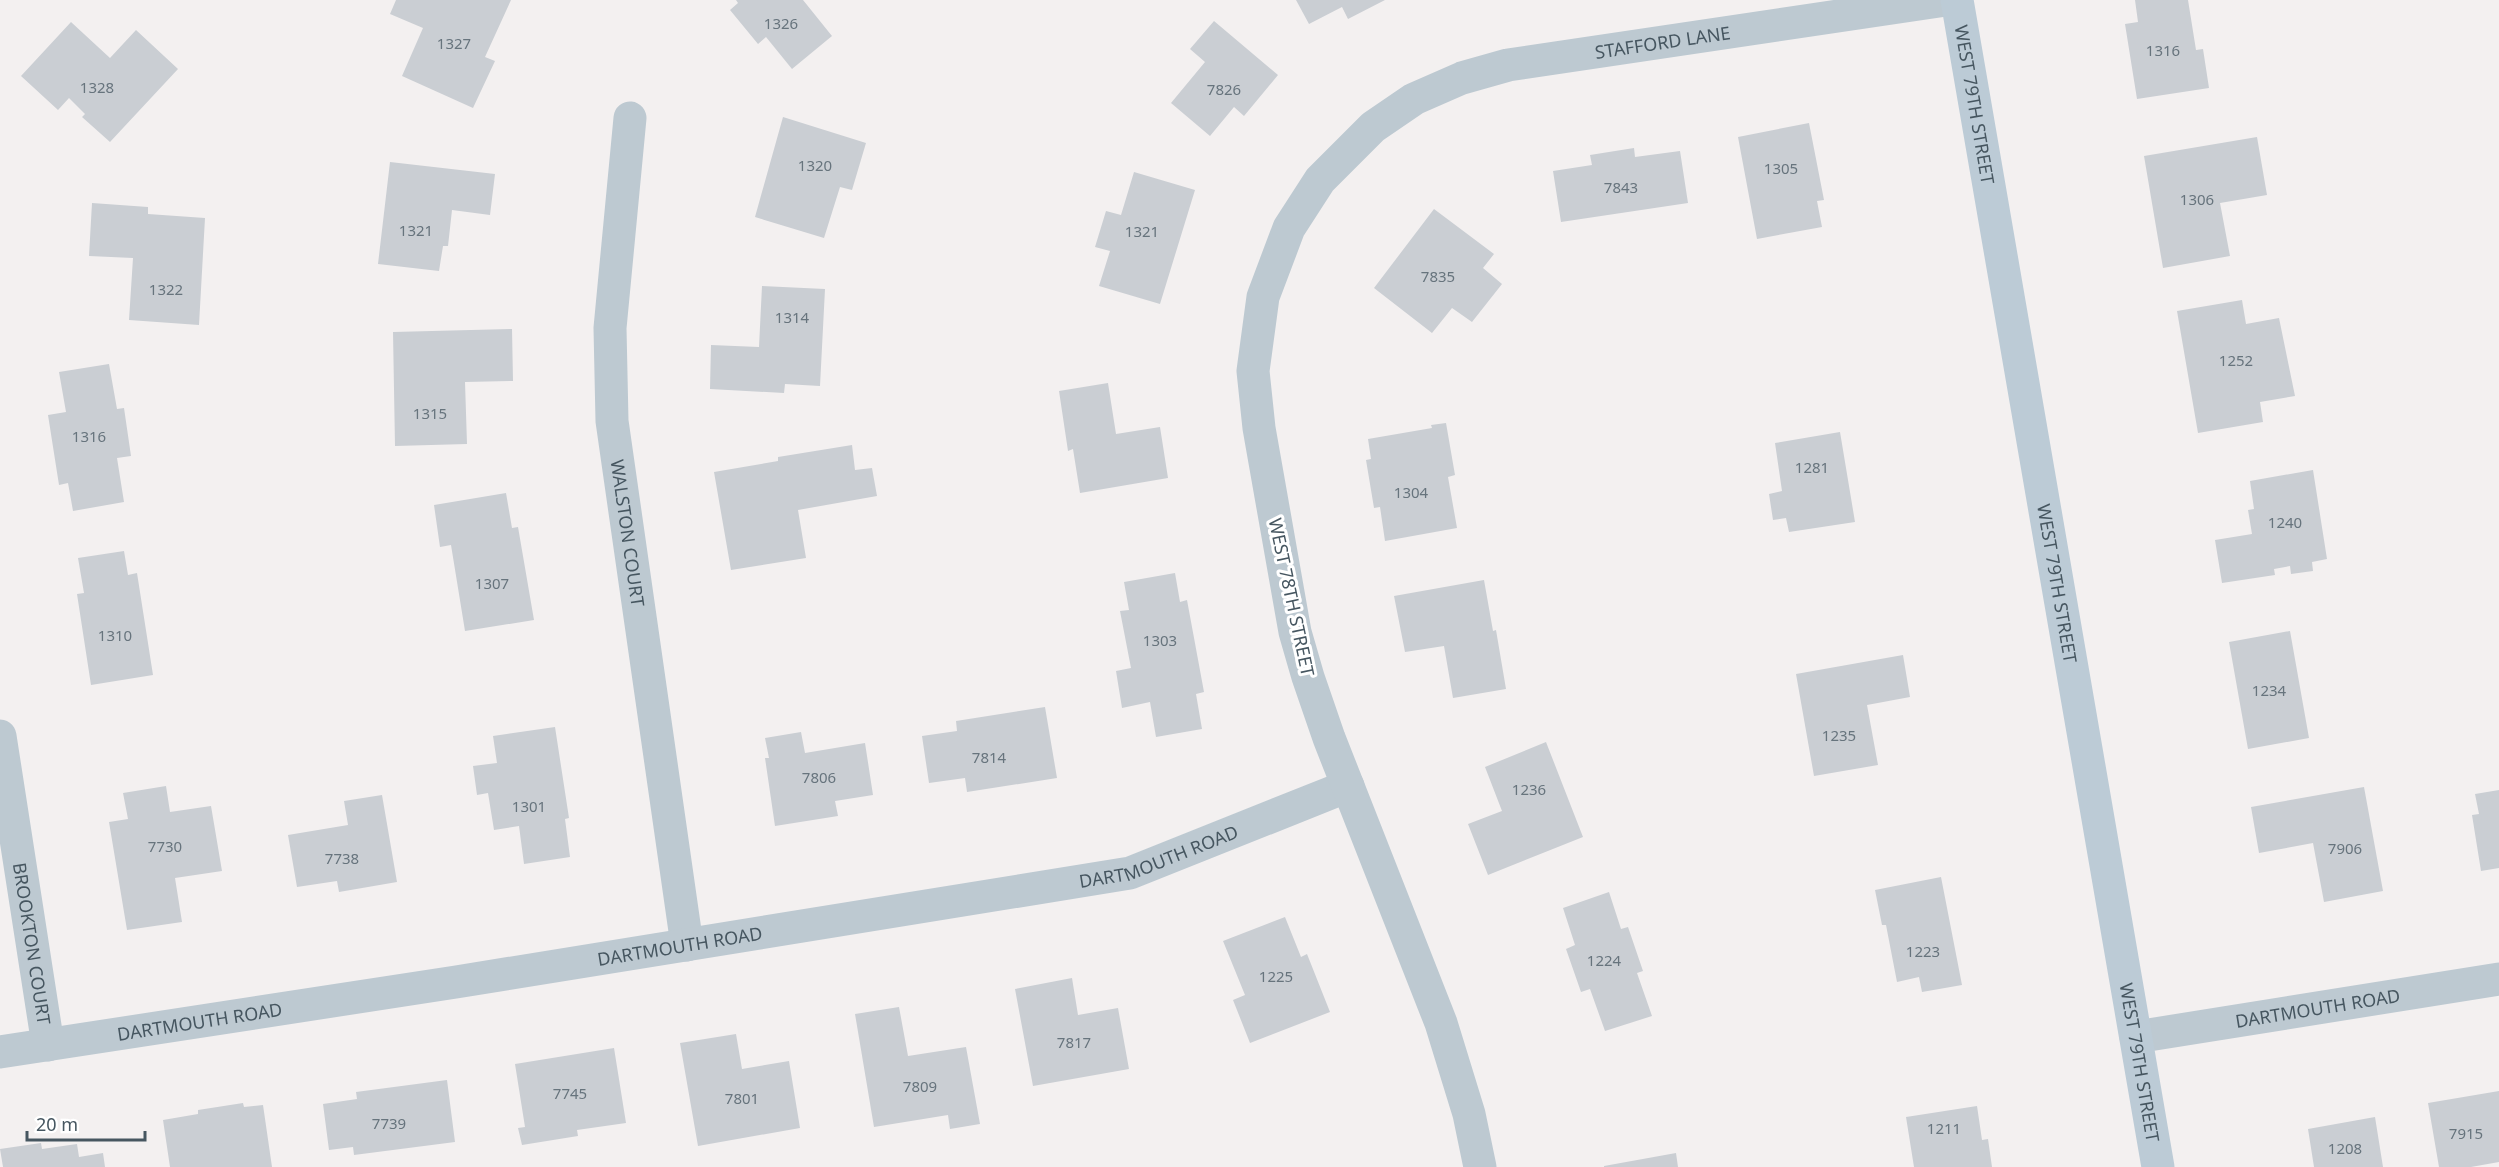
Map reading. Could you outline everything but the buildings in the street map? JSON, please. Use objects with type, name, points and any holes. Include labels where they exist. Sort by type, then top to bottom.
[{"type":"main road","name":"WEST 79TH STREET","points":[[1957,0],[2158,1167]]},
{"type":"street","name":"STAFFORD LANE","points":[[1389,116],[1425,93],[1477,73],[1508,65],[1946,0]]},
{"type":"street","name":"WEST 78TH STREET","points":[[1389,116],[1360,139],[1320,180],[1289,228],[1263,297],[1253,371],[1259,428],[1295,632],[1308,677],[1348,786],[1441,1023],[1469,1114],[1480,1167]]},
{"type":"street","name":"WALSTON COURT","points":[[630,118],[610,328],[612,421],[687,945]]},
{"type":"street","name":"BROOKTON COURT","points":[[0,736],[48,1045]]},
{"type":"street","name":"DARTMOUTH ROAD","points":[[0,1052],[687,945],[1130,873],[1348,786]]},
{"type":"street","name":"DARTMOUTH ROAD","points":[[2136,1037],[2499,980]]}]
